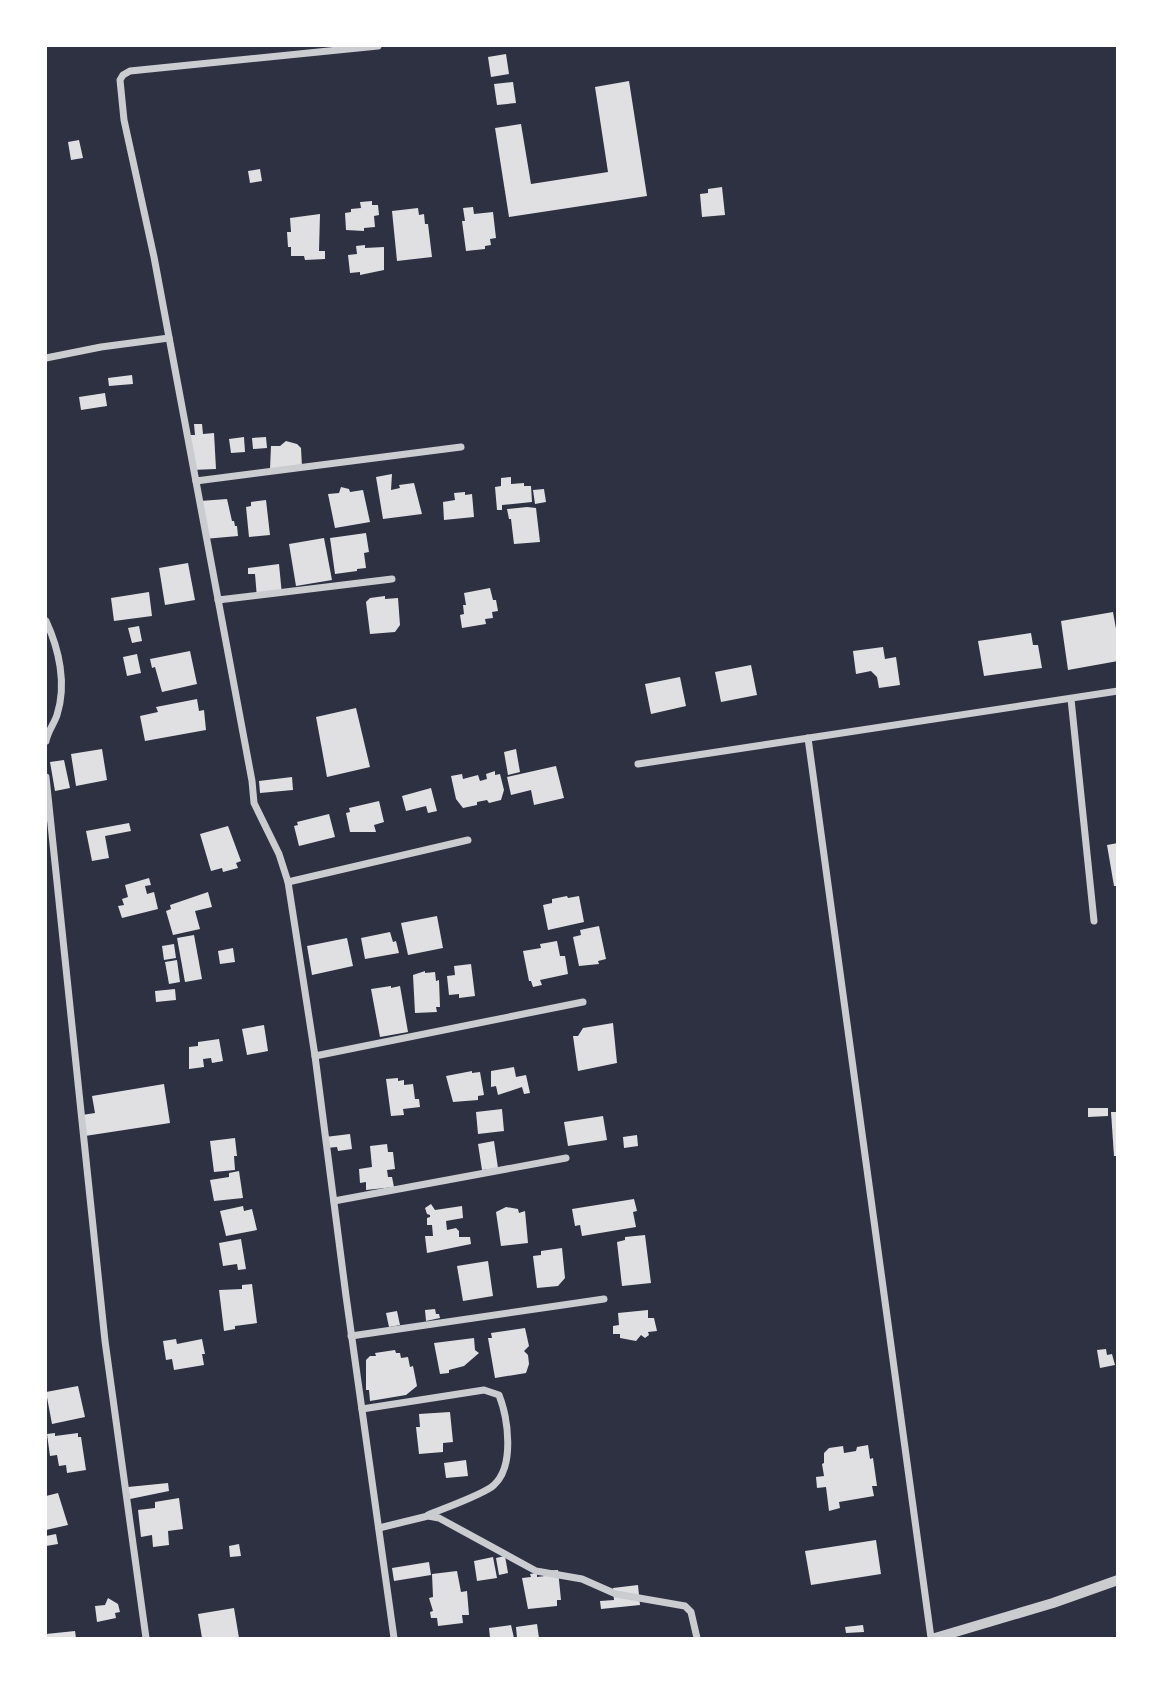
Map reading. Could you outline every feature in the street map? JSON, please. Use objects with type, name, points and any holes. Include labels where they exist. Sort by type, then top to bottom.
[{"type":"street","points":[[378,46],[130,71],[120,80],[120,95],[169,338],[252,780],[254,803],[279,854],[288,882],[315,1056],[394,1639]]},
{"type":"street","points":[[46,358],[169,338]]},
{"type":"street","points":[[196,481],[461,447]]},
{"type":"street","points":[[218,600],[392,579]]},
{"type":"street","points":[[46,621],[60,664],[62,688],[57,715],[46,741]]},
{"type":"street","points":[[638,764],[1118,691]]},
{"type":"street","points":[[1071,699],[1094,921]]},
{"type":"street","points":[[808,738],[933,1639],[1054,1603],[1118,1580]]},
{"type":"street","points":[[46,777],[105,1341],[146,1639]]},
{"type":"street","points":[[288,882],[468,840]]},
{"type":"street","points":[[315,1056],[583,1002]]},
{"type":"street","points":[[334,1201],[566,1158]]},
{"type":"street","points":[[351,1336],[604,1299]]},
{"type":"street","points":[[362,1409],[484,1390],[499,1395],[509,1437],[501,1476],[494,1486],[428,1516],[379,1528]]},
{"type":"street","points":[[428,1516],[453,1524],[536,1572],[582,1579],[616,1594],[685,1605],[691,1612],[697,1639]]},
{"type":"building","points":[[506,54],[509,74],[491,77],[488,57]]},
{"type":"building","points":[[629,81],[647,196],[509,217],[495,128],[521,124],[531,184],[608,172],[595,87]]},
{"type":"building","points":[[513,82],[516,103],[497,105],[494,84]]},
{"type":"building","points":[[79,140],[83,158],[71,160],[68,142]]},
{"type":"building","points":[[260,169],[262,181],[250,183],[248,171]]},
{"type":"building","points":[[722,187],[725,215],[702,217],[700,194],[708,193],[708,189]]},
{"type":"building","points":[[372,201],[372,205],[378,205],[379,215],[374,216],[375,227],[364,228],[364,231],[346,230],[345,213],[361,208],[360,202]]},
{"type":"building","points":[[473,207],[474,214],[493,212],[496,238],[490,239],[491,245],[485,246],[485,249],[466,251],[463,208]]},
{"type":"building","points":[[418,208],[419,215],[424,214],[425,224],[428,224],[432,257],[397,261],[392,211]]},
{"type":"building","points":[[320,214],[319,251],[325,251],[325,259],[305,260],[304,256],[291,256],[287,232],[291,232],[290,218]]},
{"type":"building","points":[[365,245],[365,248],[384,247],[384,270],[360,275],[360,272],[350,273],[348,255],[357,254],[356,246]]},
{"type":"building","points":[[132,375],[133,384],[109,386],[108,378]]},
{"type":"building","points":[[105,393],[107,406],[81,410],[79,397]]},
{"type":"building","points":[[194,424],[202,424],[203,434],[214,433],[216,469],[192,470],[189,435],[195,435]]},
{"type":"building","points":[[244,437],[245,452],[231,453],[229,439]]},
{"type":"building","points":[[266,437],[267,448],[253,449],[252,438]]},
{"type":"building","points":[[286,441],[301,448],[302,467],[270,469],[271,446],[280,446]]},
{"type":"building","points":[[392,474],[391,490],[400,488],[399,485],[414,483],[422,514],[383,519],[376,477]]},
{"type":"building","points":[[511,477],[511,484],[524,483],[524,486],[531,486],[532,502],[502,505],[502,510],[497,510],[495,487],[501,486],[501,478]]},
{"type":"building","points":[[341,487],[349,489],[350,492],[363,490],[370,522],[335,528],[328,494],[339,493]]},
{"type":"building","points":[[544,489],[546,502],[535,504],[533,490]]},
{"type":"building","points":[[465,492],[465,495],[472,494],[474,517],[444,520],[443,502],[455,500],[454,493]]},
{"type":"building","points":[[227,499],[238,536],[204,539],[200,501]]},
{"type":"building","points":[[266,500],[270,535],[249,537],[246,507],[251,506],[251,502]]},
{"type":"building","points":[[536,508],[540,542],[514,544],[507,509]]},
{"type":"building","points":[[366,533],[369,552],[364,553],[366,568],[335,574],[330,538]]},
{"type":"building","points":[[324,538],[332,580],[296,586],[289,544]]},
{"type":"building","points":[[188,563],[195,600],[165,605],[159,568]]},
{"type":"building","points":[[279,564],[282,595],[257,598],[255,574],[248,574],[248,568]]},
{"type":"building","points":[[490,588],[498,611],[492,612],[493,618],[485,619],[486,624],[462,628],[460,615],[464,614],[463,605],[466,605],[464,593]]},
{"type":"building","points":[[149,592],[152,616],[114,621],[111,598]]},
{"type":"building","points":[[385,596],[385,599],[398,598],[400,625],[395,632],[370,634],[366,602],[370,598]]},
{"type":"building","points":[[1113,612],[1118,640],[1118,661],[1068,670],[1061,621]]},
{"type":"building","points":[[139,626],[142,641],[132,643],[128,628]]},
{"type":"building","points":[[1031,633],[1033,645],[1038,645],[1042,668],[984,676],[978,641]]},
{"type":"building","points":[[883,647],[885,659],[896,657],[900,685],[879,688],[877,677],[871,671],[856,674],[853,651]]},
{"type":"building","points":[[190,651],[197,684],[162,692],[150,659]]},
{"type":"building","points":[[137,654],[141,673],[127,676],[123,657]]},
{"type":"building","points":[[751,665],[757,695],[721,702],[715,672]]},
{"type":"building","points":[[680,677],[686,706],[651,714],[645,684]]},
{"type":"building","points":[[197,699],[199,711],[204,710],[206,730],[145,741],[140,716],[158,712],[156,707]]},
{"type":"building","points":[[356,708],[370,767],[327,777],[316,717]]},
{"type":"building","points":[[102,749],[107,780],[76,786],[71,754]]},
{"type":"building","points":[[516,749],[520,772],[508,775],[504,752]]},
{"type":"building","points":[[64,760],[70,788],[55,791],[50,762]]},
{"type":"building","points":[[556,766],[564,798],[534,805],[531,790],[511,795],[507,777]]},
{"type":"building","points":[[495,771],[495,775],[500,774],[504,790],[501,800],[477,802],[477,805],[463,808],[456,799],[451,776],[462,774],[463,779],[478,775],[480,781],[487,779],[486,774]]},
{"type":"building","points":[[292,777],[293,790],[260,793],[259,781]]},
{"type":"building","points":[[431,788],[437,811],[428,813],[426,806],[406,811],[402,796]]},
{"type":"building","points":[[379,801],[384,822],[374,825],[376,832],[350,832],[346,813],[350,812],[349,808]]},
{"type":"building","points":[[329,814],[335,837],[299,846],[294,826],[298,825],[297,822]]},
{"type":"building","points":[[129,823],[131,831],[105,836],[109,858],[92,861],[86,831]]},
{"type":"building","points":[[228,826],[241,861],[236,863],[238,868],[223,872],[222,868],[211,871],[200,834]]},
{"type":"building","points":[[1118,843],[1118,886],[1114,886],[1107,845]]},
{"type":"building","points":[[149,878],[151,885],[145,886],[147,894],[154,892],[158,909],[122,918],[118,906],[124,905],[122,899],[128,897],[125,885]]},
{"type":"building","points":[[208,892],[212,907],[195,911],[200,929],[173,935],[166,911],[171,909],[170,905]]},
{"type":"building","points":[[579,896],[584,922],[548,930],[543,905],[552,903],[552,899]]},
{"type":"building","points":[[437,916],[443,948],[408,955],[401,923]]},
{"type":"building","points":[[599,926],[606,959],[598,961],[599,964],[579,966],[573,937],[581,935],[580,930]]},
{"type":"building","points":[[390,932],[399,953],[365,959],[361,938]]},
{"type":"building","points":[[194,935],[202,979],[185,982],[177,938]]},
{"type":"building","points":[[347,938],[353,966],[312,975],[307,946]]},
{"type":"building","points":[[557,941],[560,956],[565,956],[568,974],[540,980],[542,985],[533,987],[529,981],[523,951],[541,948],[540,944]]},
{"type":"building","points":[[174,944],[176,958],[164,960],[162,946]]},
{"type":"building","points":[[233,948],[235,962],[220,964],[218,951]]},
{"type":"building","points":[[177,960],[180,982],[169,984],[165,962]]},
{"type":"building","points":[[471,964],[475,996],[459,998],[459,994],[449,995],[447,976],[455,975],[454,966]]},
{"type":"building","points":[[425,971],[435,972],[436,981],[439,980],[440,1007],[436,1007],[437,1012],[415,1013],[413,975]]},
{"type":"building","points":[[400,986],[408,1032],[380,1037],[371,989]]},
{"type":"building","points":[[175,989],[176,1000],[156,1002],[155,991]]},
{"type":"building","points":[[613,1023],[617,1063],[578,1071],[573,1036],[578,1036],[583,1028]]},
{"type":"building","points":[[264,1025],[268,1051],[247,1055],[242,1029]]},
{"type":"building","points":[[219,1039],[223,1061],[212,1063],[211,1058],[203,1059],[204,1067],[189,1069],[189,1047],[198,1046],[198,1042]]},
{"type":"building","points":[[514,1067],[516,1077],[526,1075],[530,1093],[524,1094],[522,1087],[498,1095],[496,1086],[491,1087],[491,1071]]},
{"type":"building","points":[[480,1072],[484,1095],[478,1096],[478,1100],[453,1102],[446,1076]]},
{"type":"building","points":[[398,1078],[398,1081],[404,1080],[404,1085],[413,1084],[415,1099],[419,1099],[420,1107],[403,1109],[404,1115],[391,1116],[386,1079]]},
{"type":"building","points":[[164,1084],[170,1123],[85,1136],[82,1115],[95,1113],[92,1096]]},
{"type":"building","points":[[1088,1108],[1108,1108],[1108,1116],[1088,1117]]},
{"type":"building","points":[[502,1109],[504,1131],[478,1134],[476,1112]]},
{"type":"building","points":[[1111,1112],[1118,1112],[1118,1156],[1114,1156]]},
{"type":"building","points":[[603,1116],[607,1140],[568,1146],[564,1122]]},
{"type":"building","points":[[350,1134],[352,1149],[338,1151],[337,1147],[326,1148],[325,1137]]},
{"type":"building","points":[[637,1135],[638,1146],[624,1148],[623,1137]]},
{"type":"building","points":[[235,1138],[235,1170],[214,1172],[210,1141]]},
{"type":"building","points":[[494,1141],[498,1168],[482,1170],[478,1144]]},
{"type":"building","points":[[387,1144],[388,1152],[393,1152],[395,1169],[387,1170],[394,1187],[366,1190],[366,1182],[360,1183],[359,1169],[372,1167],[370,1146]]},
{"type":"building","points":[[239,1171],[243,1198],[214,1201],[210,1180],[229,1177],[229,1173]]},
{"type":"building","points":[[634,1199],[637,1211],[633,1212],[636,1227],[582,1236],[580,1225],[575,1226],[572,1209]]},
{"type":"building","points":[[431,1204],[435,1210],[462,1206],[463,1218],[446,1221],[447,1230],[456,1228],[459,1237],[470,1237],[471,1244],[427,1253],[425,1236],[433,1236],[432,1225],[427,1225],[430,1215],[425,1208]]},
{"type":"building","points":[[243,1206],[244,1211],[252,1209],[257,1230],[226,1236],[220,1211]]},
{"type":"building","points":[[506,1207],[518,1209],[519,1213],[525,1211],[528,1243],[501,1246],[496,1212]]},
{"type":"building","points":[[645,1235],[651,1283],[622,1286],[617,1242],[625,1240],[625,1237]]},
{"type":"building","points":[[241,1239],[246,1269],[238,1270],[237,1264],[223,1266],[219,1243]]},
{"type":"building","points":[[562,1248],[565,1278],[558,1286],[537,1288],[533,1256],[541,1255],[541,1251]]},
{"type":"building","points":[[488,1261],[493,1296],[463,1301],[457,1266]]},
{"type":"building","points":[[252,1284],[257,1323],[235,1326],[235,1329],[224,1331],[219,1290],[242,1289],[242,1285]]},
{"type":"building","points":[[435,1309],[440,1318],[426,1321],[425,1310]]},
{"type":"building","points":[[648,1310],[648,1318],[654,1318],[657,1331],[648,1332],[649,1335],[645,1338],[641,1335],[636,1341],[613,1334],[613,1326],[619,1325],[618,1313]]},
{"type":"building","points":[[397,1311],[400,1325],[389,1327],[386,1313]]},
{"type":"building","points":[[525,1328],[529,1346],[524,1351],[528,1355],[529,1364],[526,1373],[495,1378],[488,1338],[492,1338],[491,1333]]},
{"type":"building","points":[[474,1338],[475,1350],[479,1353],[464,1366],[440,1374],[434,1343]]},
{"type":"building","points":[[176,1339],[177,1344],[202,1339],[204,1365],[174,1370],[172,1359],[166,1360],[163,1341]]},
{"type":"building","points":[[1106,1349],[1107,1355],[1112,1354],[1115,1365],[1100,1368],[1097,1350]]},
{"type":"building","points":[[395,1350],[400,1353],[401,1358],[408,1357],[410,1367],[413,1366],[417,1386],[406,1395],[370,1401],[369,1390],[366,1390],[366,1360],[370,1356],[376,1356],[375,1353]]},
{"type":"building","points":[[78,1386],[85,1417],[52,1424],[46,1392]]},
{"type":"building","points":[[450,1412],[453,1442],[443,1443],[443,1452],[419,1454],[416,1427],[420,1427],[419,1414]]},
{"type":"building","points":[[55,1433],[55,1436],[78,1433],[86,1470],[67,1473],[66,1465],[59,1466],[57,1455],[50,1456],[47,1434]]},
{"type":"building","points":[[868,1445],[877,1486],[872,1486],[874,1496],[839,1502],[840,1508],[829,1511],[826,1487],[817,1488],[816,1477],[824,1476],[824,1453],[829,1448],[843,1446],[844,1453]]},
{"type":"building","points":[[466,1460],[468,1476],[446,1478],[444,1463]]},
{"type":"building","points":[[168,1483],[169,1491],[130,1499],[128,1487]]},
{"type":"building","points":[[58,1493],[68,1525],[46,1530],[46,1496]]},
{"type":"building","points":[[179,1498],[183,1529],[168,1531],[169,1545],[153,1547],[152,1535],[141,1537],[138,1510],[155,1508],[155,1502]]},
{"type":"building","points":[[56,1534],[58,1544],[46,1546],[46,1536]]},
{"type":"building","points":[[876,1540],[881,1574],[811,1585],[805,1551]]},
{"type":"building","points":[[239,1544],[241,1556],[230,1557],[229,1546]]},
{"type":"building","points":[[505,1556],[508,1573],[499,1575],[496,1558]]},
{"type":"building","points":[[493,1557],[497,1578],[477,1581],[474,1561]]},
{"type":"building","points":[[429,1562],[431,1575],[394,1581],[392,1568]]},
{"type":"building","points":[[558,1570],[561,1600],[557,1600],[557,1606],[528,1609],[522,1578],[537,1573],[537,1577],[545,1576],[544,1571]]},
{"type":"building","points":[[457,1571],[461,1592],[467,1591],[469,1615],[462,1615],[463,1623],[438,1626],[437,1618],[431,1618],[430,1612],[433,1611],[429,1598],[433,1597],[432,1574]]},
{"type":"building","points":[[638,1585],[640,1605],[601,1609],[600,1601],[614,1600],[613,1588]]},
{"type":"building","points":[[108,1598],[118,1604],[120,1612],[115,1613],[116,1618],[97,1622],[95,1606],[105,1605]]},
{"type":"building","points":[[234,1608],[239,1638],[202,1638],[198,1614]]},
{"type":"building","points":[[537,1624],[539,1638],[517,1638],[516,1627]]},
{"type":"building","points":[[511,1625],[514,1638],[490,1638],[489,1628]]},
{"type":"building","points":[[863,1625],[864,1632],[846,1633],[845,1627]]},
{"type":"building","points":[[75,1631],[76,1638],[46,1638],[46,1634]]}]
